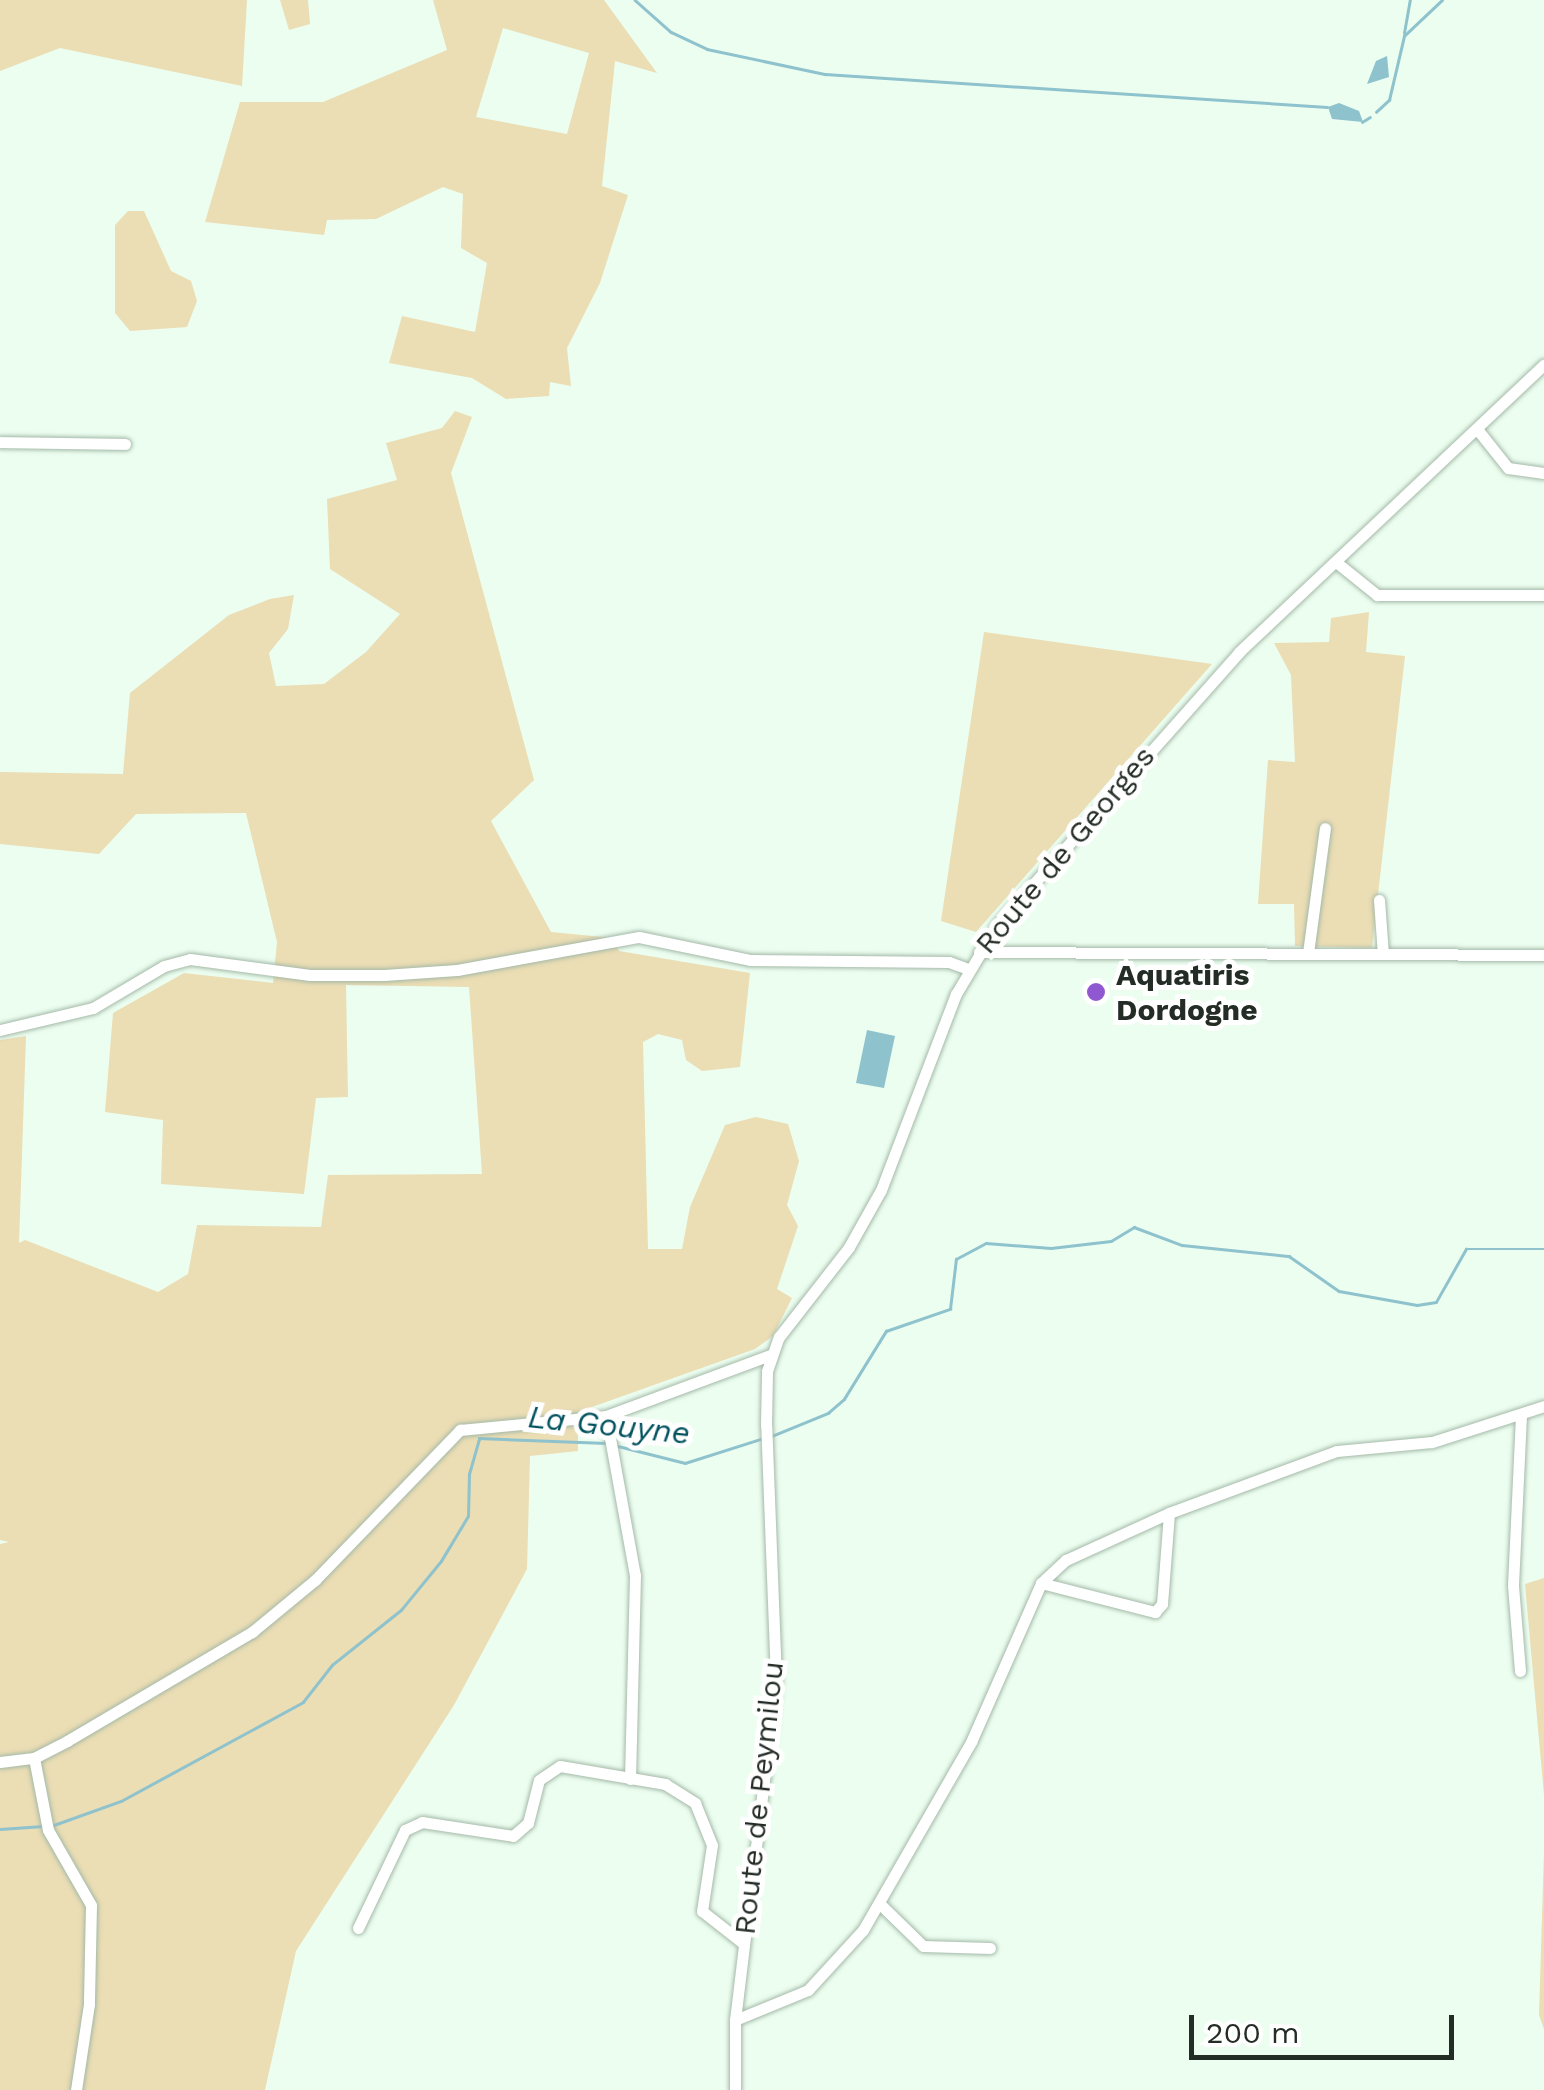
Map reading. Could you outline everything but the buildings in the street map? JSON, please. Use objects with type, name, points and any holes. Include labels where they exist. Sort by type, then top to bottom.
[{"type":"street","name":"Route de Georges","points":[[766,1446],[770,1355],[805,1298],[849,1247],[881,1190],[968,969],[979,952],[1183,710],[1544,365]]},
{"type":"street","points":[[1477,429],[1508,468],[1544,473]]},
{"type":"street","points":[[0,442],[125,444]]},
{"type":"street","points":[[1336,562],[1377,596],[1544,595]]},
{"type":"street","points":[[1308,954],[1325,828]]},
{"type":"street","points":[[1380,900],[1383,954]]},
{"type":"street","points":[[0,1030],[93,1008],[164,966],[190,959],[310,975],[384,975],[456,970],[639,938],[750,960],[948,962],[968,969]]},
{"type":"street","points":[[979,952],[1544,955]]},
{"type":"street","points":[[0,1762],[34,1758],[124,1710],[280,1611],[460,1430],[606,1416],[770,1355]]},
{"type":"street","points":[[735,2020],[808,1990],[880,1904],[970,1742],[1041,1583],[1066,1560],[1169,1513],[1337,1451],[1432,1442],[1544,1406]]},
{"type":"street","points":[[1520,1414],[1513,1586],[1520,1670]]},
{"type":"street","points":[[606,1416],[635,1575],[630,1778]]},
{"type":"street","name":"Route de Peymilou","points":[[735,2090],[735,2020],[776,1680],[766,1446]]},
{"type":"street","points":[[1041,1583],[1155,1612],[1162,1604],[1169,1513]]},
{"type":"street","points":[[34,1758],[47,1826],[91,1904],[89,2004],[76,2090]]},
{"type":"street","points":[[358,1928],[390,1857],[413,1824],[513,1836],[528,1823],[534,1789],[552,1769],[666,1784],[695,1804],[712,1845],[702,1911],[744,1944]]},
{"type":"street","points":[[880,1904],[928,1948],[990,1948]]},
{"type":"shaded area","points":[[0,0],[247,0],[242,86],[60,48],[0,71]]},
{"type":"shaded area","points":[[280,0],[308,0],[310,24],[289,30]]},
{"type":"shaded area","points":[[433,0],[604,0],[657,73],[615,61],[602,186],[628,195],[600,283],[567,348],[571,386],[550,382],[549,396],[506,399],[472,378],[389,363],[402,316],[475,332],[487,263],[461,248],[463,194],[443,187],[376,219],[327,220],[324,235],[205,222],[240,102],[323,102],[447,50]],"holes":[[[503,28],[589,53],[567,134],[476,117]]]},
{"type":"shaded area","points":[[128,211],[144,211],[171,271],[191,281],[197,301],[187,327],[130,331],[115,313],[115,225]]},
{"type":"shaded area","points":[[455,411],[472,417],[451,473],[534,780],[491,821],[551,932],[613,938],[619,951],[750,973],[740,1067],[702,1071],[686,1060],[682,1040],[658,1034],[643,1042],[648,1249],[682,1249],[690,1207],[725,1125],[756,1117],[788,1124],[799,1161],[787,1205],[798,1226],[777,1289],[792,1298],[773,1336],[755,1349],[578,1412],[578,1451],[530,1456],[527,1569],[454,1705],[296,1951],[265,2090],[0,2090],[0,1544],[9,1542],[0,1540],[0,1040],[26,1036],[19,1243],[25,1240],[158,1292],[188,1274],[197,1225],[321,1227],[328,1175],[482,1174],[469,987],[346,985],[348,1097],[316,1098],[304,1194],[161,1184],[163,1120],[105,1112],[113,1013],[184,973],[273,983],[277,942],[246,813],[136,814],[99,854],[0,844],[0,772],[123,774],[130,693],[229,615],[270,599],[294,595],[288,629],[269,653],[276,686],[324,684],[366,652],[400,614],[330,569],[327,499],[397,480],[386,443],[442,428]]},
{"type":"shaded area","points":[[1369,612],[1366,652],[1405,656],[1372,948],[1295,946],[1294,904],[1258,904],[1268,760],[1295,762],[1291,675],[1274,643],[1329,642],[1331,618]]},
{"type":"shaded area","points":[[984,632],[1212,664],[976,932],[941,921]]},
{"type":"shaded area","points":[[1544,1578],[1544,1795],[1525,1584]]},
{"type":"shaded area","points":[[1544,1851],[1544,2029],[1539,2015]]},
{"type":"water","points":[[1387,56],[1389,77],[1367,84],[1376,61]]},
{"type":"water","points":[[1339,103],[1359,111],[1363,122],[1332,119],[1328,107]]},
{"type":"water","points":[[867,1030],[895,1036],[884,1088],[856,1083]]},
{"type":"waterway","points":[[635,0],[671,32],[707,49],[825,74],[1327,107]]},
{"type":"waterway","points":[[1404,33],[1410,0]]},
{"type":"waterway","points":[[1376,112],[1389,100],[1404,36],[1442,0]]},
{"type":"waterway","points":[[1362,122],[1370,117]]},
{"type":"waterway","name":"La Gouyne","points":[[772,1436],[828,1413],[844,1399],[886,1331],[950,1309],[956,1259],[986,1243],[1051,1248],[1111,1241],[1134,1227],[1182,1245],[1289,1256],[1339,1291],[1417,1305],[1436,1302],[1466,1249],[1544,1249]]},
{"type":"waterway","name":"La Gouyne","points":[[51,1826],[121,1801],[303,1702],[332,1665],[401,1610],[441,1561],[468,1516],[469,1474],[479,1438],[606,1443]]},
{"type":"waterway","name":"La Gouyne","points":[[618,1446],[685,1463],[764,1438]]},
{"type":"waterway","name":"La Gouyne","points":[[0,1829],[43,1826]]},
{"type":"place","name":"Aquatiris Dordogne","points":[[1096,992]]}]
